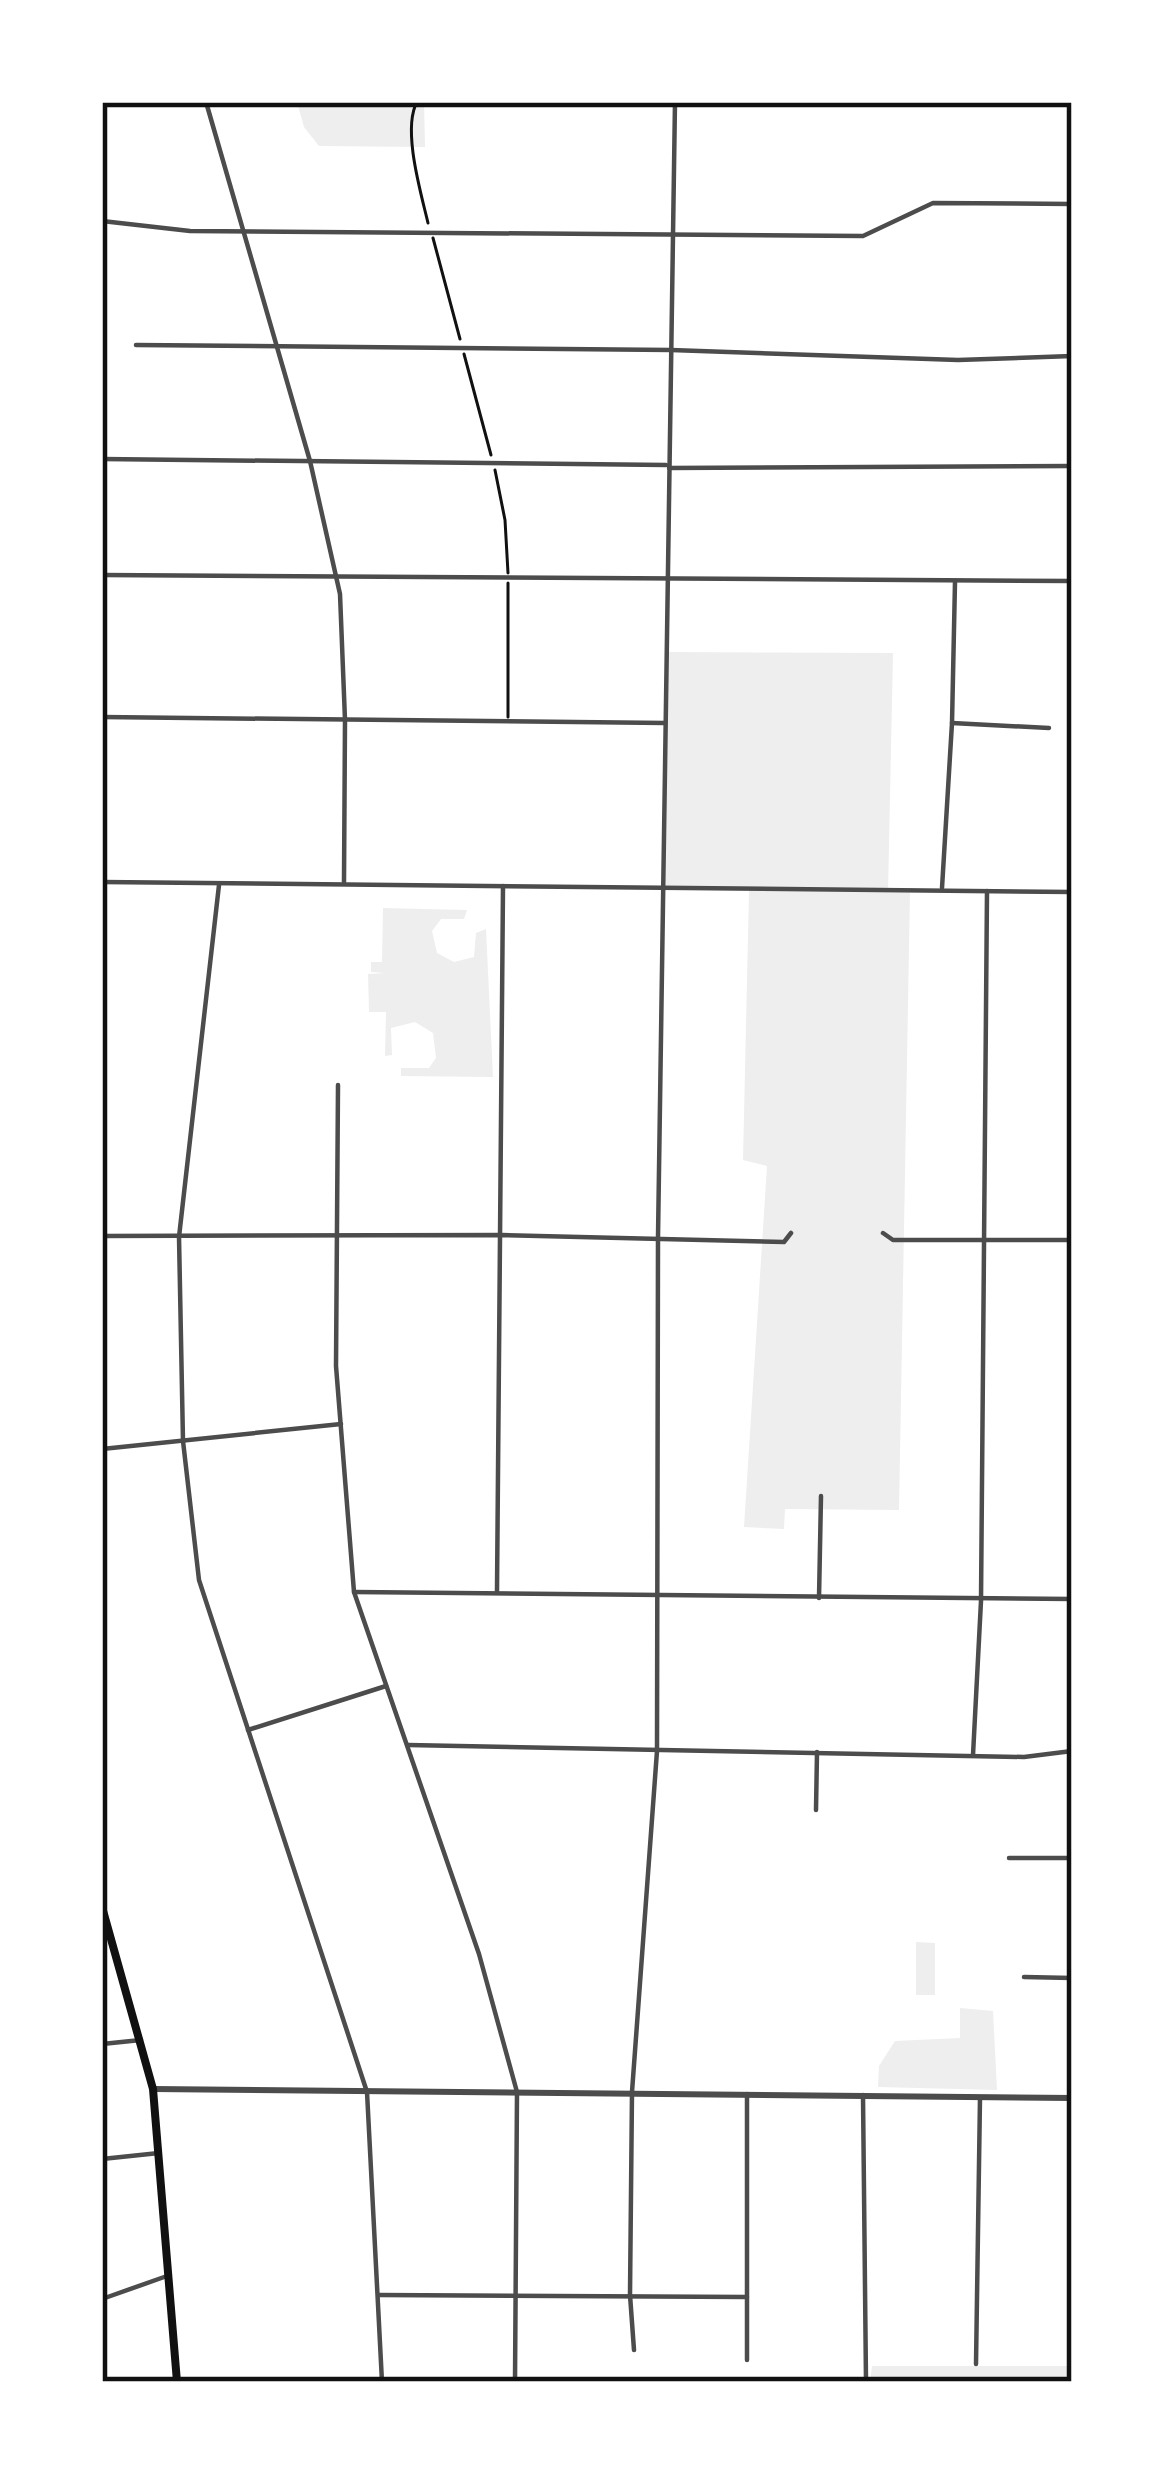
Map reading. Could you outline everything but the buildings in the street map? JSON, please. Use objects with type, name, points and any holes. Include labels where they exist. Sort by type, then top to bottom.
[{"type":"main road","points":[[102,1907],[153,2089],[177,2382]]},
{"type":"street","points":[[206,102],[310,461],[336,577],[345,720],[344,884]]},
{"type":"street","points":[[634,2350],[629,2296],[632,2092],[657,1750],[658,1237],[675,102]]},
{"type":"street","points":[[102,221],[190,231],[863,236],[933,203],[1072,204]]},
{"type":"street","points":[[136,345],[671,350],[958,361],[1072,356]]},
{"type":"street","points":[[102,460],[1072,466]]},
{"type":"street","points":[[102,575],[1072,581]]},
{"type":"street","points":[[942,891],[955,582]]},
{"type":"street","points":[[102,717],[665,723]]},
{"type":"street","points":[[952,723],[1049,728]]},
{"type":"street","points":[[102,882],[1072,892]]},
{"type":"street","points":[[219,885],[179,1238],[183,1441],[199,1580],[368,2092],[382,2382]]},
{"type":"street","points":[[497,1592],[503,886]]},
{"type":"street","points":[[973,1755],[981,1600],[987,891]]},
{"type":"street","points":[[338,1085],[336,1366],[354,1592],[478,1954],[517,2092],[515,2382]]},
{"type":"street","points":[[102,1236],[502,1235],[784,1242],[791,1233]]},
{"type":"street","points":[[883,1233],[893,1240],[1072,1240]]},
{"type":"street","points":[[102,1449],[341,1424]]},
{"type":"street","points":[[819,1598],[821,1496]]},
{"type":"street","points":[[354,1592],[1072,1599]]},
{"type":"street","points":[[248,1730],[387,1686]]},
{"type":"street","points":[[408,1744],[1024,1756],[1072,1750]]},
{"type":"street","points":[[816,1810],[817,1752]]},
{"type":"street","points":[[1009,1858],[1072,1858]]},
{"type":"street","points":[[1024,1977],[1072,1978]]},
{"type":"street","points":[[102,2044],[141,2040]]},
{"type":"street","points":[[153,2089],[1072,2098]]},
{"type":"street","points":[[747,2094],[747,2360]]},
{"type":"street","points":[[863,2095],[866,2382]]},
{"type":"street","points":[[976,2364],[980,2098]]},
{"type":"street","points":[[102,2159],[159,2153]]},
{"type":"street","points":[[102,2299],[167,2276]]},
{"type":"street","points":[[379,2295],[747,2296]]},
{"type":"path","points":[[416,102],[411,112],[413,147],[505,520],[508,721]]},
{"type":"shaded area","points":[[297,102],[424,102],[425,147],[319,146],[304,127]]},
{"type":"shaded area","points":[[667,652],[893,653],[888,892],[910,892],[899,1510],[785,1509],[784,1529],[744,1527],[767,1166],[743,1160],[749,891],[666,889]]},
{"type":"shaded area","points":[[383,908],[467,910],[464,919],[441,919],[432,931],[437,953],[454,962],[474,957],[476,933],[486,929],[493,1077],[401,1076],[401,1068],[429,1068],[436,1058],[433,1033],[415,1022],[391,1028],[392,1055],[385,1056],[386,1012],[369,1012],[368,974],[385,973],[371,972],[371,962],[382,962]]},
{"type":"shaded area","points":[[916,1942],[935,1943],[935,1995],[916,1995]]},
{"type":"shaded area","points":[[960,2008],[993,2011],[997,2090],[878,2087],[879,2066],[895,2041],[960,2038]]},
{"type":"shaded area","points":[[872,2366],[1072,2366],[1072,2382],[870,2382]]}]
